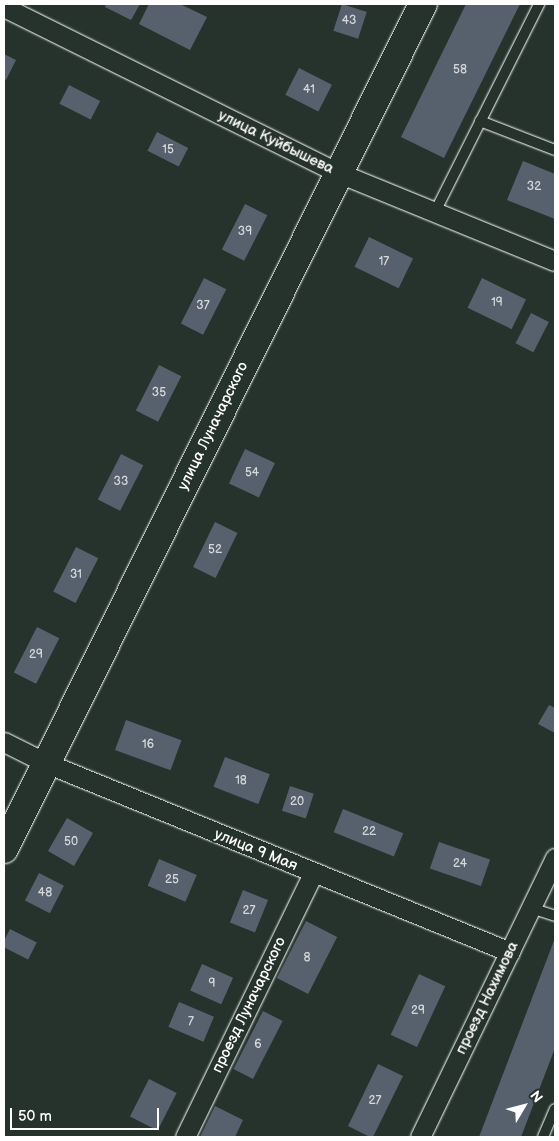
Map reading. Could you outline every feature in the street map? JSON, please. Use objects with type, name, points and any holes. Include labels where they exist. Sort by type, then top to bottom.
[{"type":"street","name":"улица Луначарского","points":[[4,849],[423,4]]},
{"type":"street","name":"улица Куйбышева","points":[[4,8],[340,173],[555,261]]},
{"type":"street","name":"улица 9 Мая","points":[[4,742],[46,763],[510,952]]},
{"type":"street","name":"проезд Нахимова","points":[[420,1137],[555,858]]},
{"type":"street","name":"проезд Луначарского","points":[[185,1137],[313,873]]},
{"type":"lane","points":[[434,212],[539,4]]},
{"type":"lane","points":[[480,121],[555,150]]},
{"type":"lane","points":[[531,908],[555,916]]},
{"type":"lane","points":[[543,1137],[555,1109]]},
{"type":"building","points":[[106,4],[140,4],[131,20],[105,7]]},
{"type":"building","points":[[149,4],[180,4],[207,17],[190,50],[139,24]]},
{"type":"building","points":[[342,4],[367,12],[358,39],[333,31]]},
{"type":"building","points":[[466,4],[520,4],[444,158],[401,137]]},
{"type":"building","points":[[4,54],[16,60],[6,80],[4,78]]},
{"type":"building","points":[[299,68],[332,85],[318,112],[285,95]]},
{"type":"building","points":[[69,85],[100,101],[91,120],[59,104]]},
{"type":"building","points":[[157,132],[188,148],[179,167],[147,151]]},
{"type":"building","points":[[523,161],[555,174],[555,219],[507,200]]},
{"type":"building","points":[[245,204],[267,215],[244,261],[222,249]]},
{"type":"building","points":[[369,237],[413,258],[399,288],[355,267]]},
{"type":"building","points":[[204,278],[226,289],[203,335],[181,323]]},
{"type":"building","points":[[482,278],[526,299],[512,329],[468,308]]},
{"type":"building","points":[[531,313],[549,322],[533,352],[516,343]]},
{"type":"building","points":[[159,365],[181,376],[158,422],[136,410]]},
{"type":"building","points":[[245,449],[275,463],[259,497],[229,483]]},
{"type":"building","points":[[121,454],[143,465],[120,511],[98,499]]},
{"type":"building","points":[[215,522],[237,533],[216,578],[193,567]]},
{"type":"building","points":[[76,547],[98,558],[76,603],[53,592]]},
{"type":"building","points":[[37,627],[59,638],[36,684],[14,672]]},
{"type":"building","points":[[549,705],[555,708],[555,733],[538,724]]},
{"type":"building","points":[[126,720],[181,740],[170,770],[115,750]]},
{"type":"building","points":[[225,757],[270,774],[258,804],[214,787]]},
{"type":"building","points":[[290,786],[314,794],[306,818],[282,811]]},
{"type":"building","points":[[343,809],[403,833],[394,857],[334,832]]},
{"type":"building","points":[[67,818],[93,833],[74,866],[48,851]]},
{"type":"building","points":[[439,842],[490,860],[481,886],[430,868]]},
{"type":"building","points":[[159,859],[197,875],[185,902],[148,886]]},
{"type":"building","points":[[39,873],[64,886],[50,913],[25,901]]},
{"type":"building","points":[[243,890],[268,900],[255,933],[230,922]]},
{"type":"building","points":[[306,921],[337,937],[308,994],[277,978]]},
{"type":"building","points":[[10,929],[37,943],[28,960],[4,947],[4,941]]},
{"type":"building","points":[[555,938],[555,1048],[521,1137],[479,1137]]},
{"type":"building","points":[[202,964],[233,978],[221,1004],[190,990]]},
{"type":"building","points":[[419,974],[445,986],[417,1047],[391,1035]]},
{"type":"building","points":[[179,1002],[214,1017],[203,1042],[168,1027]]},
{"type":"building","points":[[263,1011],[283,1021],[253,1079],[233,1069]]},
{"type":"building","points":[[378,1064],[403,1076],[373,1137],[370,1137],[348,1126]]},
{"type":"building","points":[[149,1079],[177,1093],[158,1130],[130,1116]]},
{"type":"building","points":[[215,1106],[243,1120],[235,1137],[200,1137]]}]
